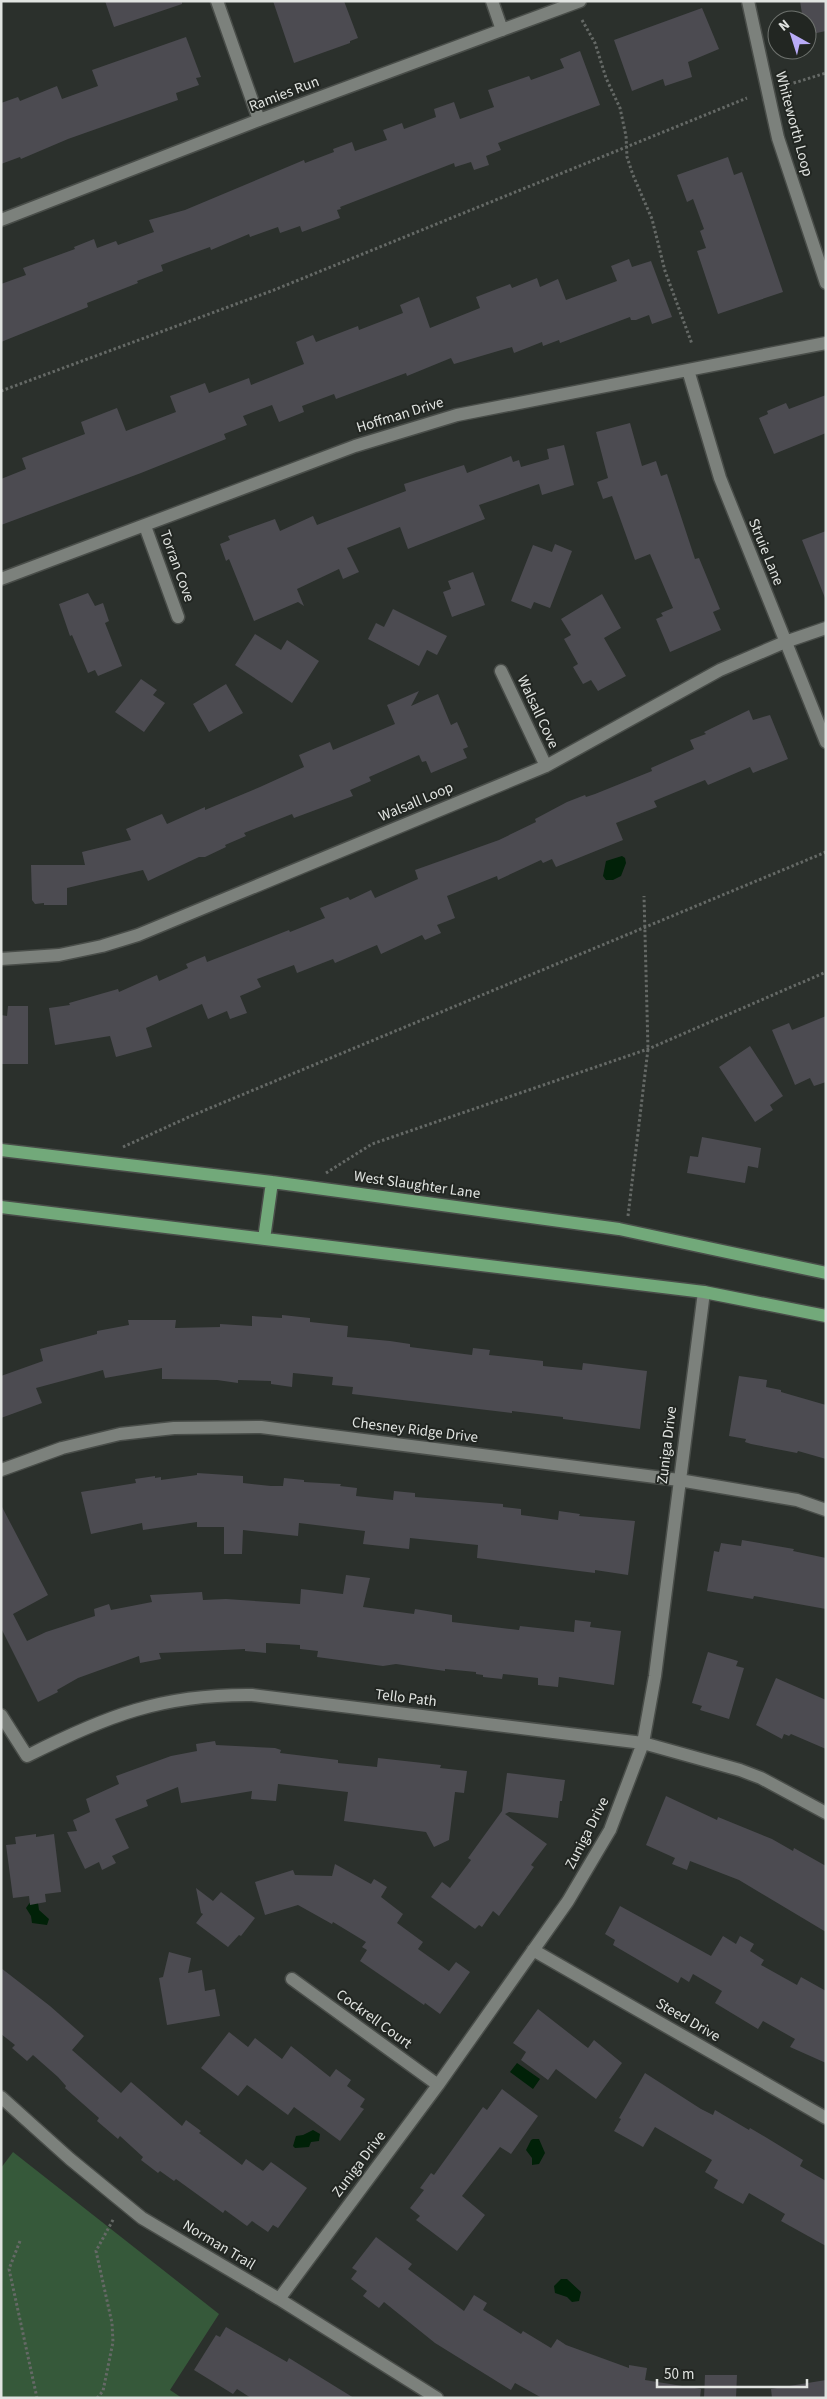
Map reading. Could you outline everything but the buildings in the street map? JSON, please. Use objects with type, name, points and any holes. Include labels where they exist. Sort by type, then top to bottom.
[{"type":"main road","name":"West Slaughter Lane","points":[[1,1150],[272,1182],[619,1229],[826,1273]]},
{"type":"main road","points":[[264,1239],[272,1182]]},
{"type":"main road","points":[[1,1207],[704,1292],[826,1316]]},
{"type":"street","points":[[216,1],[259,120]]},
{"type":"street","points":[[492,1],[502,30]]},
{"type":"street","name":"Ramies Run","points":[[1,220],[259,120],[580,1]]},
{"type":"street","name":"Whiteworth Loop","points":[[748,1],[778,138],[826,283]]},
{"type":"street","name":"Hoffman Drive","points":[[1,580],[346,449],[414,426],[500,406],[826,343]]},
{"type":"street","name":"Struie Lane","points":[[688,370],[720,478],[826,742]]},
{"type":"street","name":"Torran Cove","points":[[145,526],[178,617]]},
{"type":"street","name":"Walsall Loop","points":[[1,959],[59,955],[102,946],[138,935],[546,766],[720,670],[785,642],[826,628]]},
{"type":"street","name":"Walsall Cove","points":[[501,671],[546,766]]},
{"type":"street","name":"Zuniga Drive","points":[[280,2299],[438,2085],[534,1950],[568,1901],[610,1830],[643,1743],[655,1676],[704,1292]]},
{"type":"street","name":"Chesney Ridge Drive","points":[[1,1470],[34,1456],[93,1440],[174,1428],[210,1426],[261,1427],[679,1480],[797,1500],[826,1510]]},
{"type":"street","name":"Tello Path","points":[[1,1715],[27,1756],[108,1718],[178,1699],[212,1695],[252,1696],[643,1743],[754,1775],[826,1813]]},
{"type":"street","name":"Steed Drive","points":[[534,1950],[826,2118]]},
{"type":"street","name":"Cockrell Court","points":[[292,1979],[438,2085]]},
{"type":"street","name":"Norman Trail","points":[[1,2097],[77,2165],[142,2218],[280,2299],[437,2398]]},
{"type":"path","points":[[582,20],[594,44],[606,78],[620,108],[626,147],[633,175],[652,219],[665,271],[692,344]]},
{"type":"path","points":[[782,87],[794,81],[826,73]]},
{"type":"path","points":[[1,392],[274,290],[747,98]]},
{"type":"path","points":[[119,1149],[191,1116],[826,852]]},
{"type":"path","points":[[628,1217],[648,1049],[644,896]]},
{"type":"path","points":[[324,1174],[372,1144],[648,1049],[826,972]]},
{"type":"path","points":[[97,2398],[103,2391],[113,2342],[112,2323],[96,2251],[114,2218]]},
{"type":"path","points":[[20,2241],[9,2269],[37,2398]]},
{"type":"shaded area","points":[[622,856],[625,858],[626,863],[621,876],[613,880],[606,880],[603,876],[606,861]]},
{"type":"shaded area","points":[[31,1901],[38,1903],[39,1910],[49,1919],[47,1925],[32,1923],[31,1916],[26,1908]]},
{"type":"shaded area","points":[[517,2063],[540,2079],[533,2089],[510,2072]]},
{"type":"shaded area","points":[[313,2130],[320,2134],[319,2141],[311,2142],[309,2147],[295,2148],[293,2146],[296,2136]]},
{"type":"shaded area","points":[[533,2139],[539,2139],[545,2153],[539,2164],[532,2165],[532,2158],[526,2150]]},
{"type":"shaded area","points":[[13,2152],[219,2314],[170,2390],[182,2398],[1,2398],[1,2168]]},
{"type":"shaded area","points":[[561,2279],[567,2279],[581,2292],[579,2301],[572,2302],[567,2297],[555,2293],[554,2286]]}]
